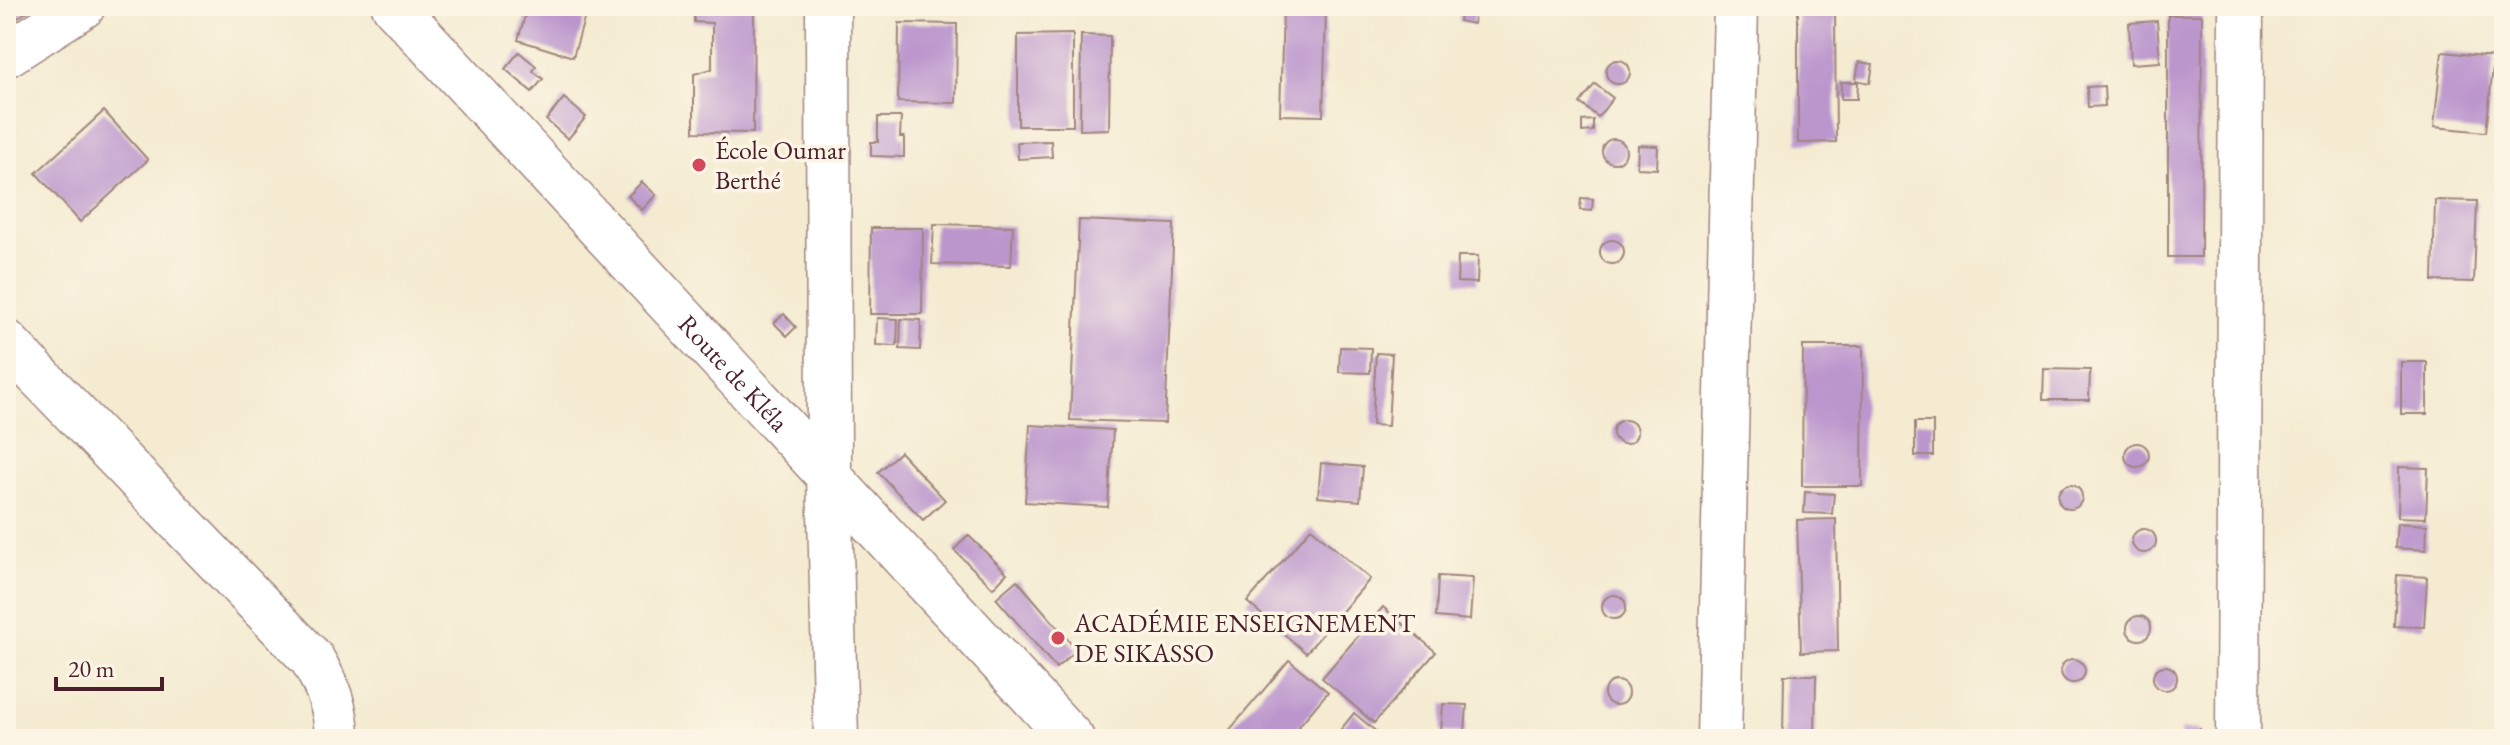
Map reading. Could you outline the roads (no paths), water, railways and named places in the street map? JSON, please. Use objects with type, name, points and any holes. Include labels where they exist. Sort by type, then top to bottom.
[{"type":"street","points":[[6,55],[83,6]]},
{"type":"street","name":"Route de Kléla","points":[[394,6],[1072,739]]},
{"type":"street","points":[[828,6],[829,475],[836,739]]},
{"type":"street","points":[[1719,739],[1736,6]]},
{"type":"street","points":[[2238,739],[2241,6]]},
{"type":"street","points":[[6,342],[312,659],[328,686],[337,721],[337,739]]},
{"type":"place","name":"École Oumar Berthé","points":[[699,165]]},
{"type":"place","name":"ACADÉMIE ENSEIGNEMENT DE SIKASSO","points":[[1058,638]]}]
